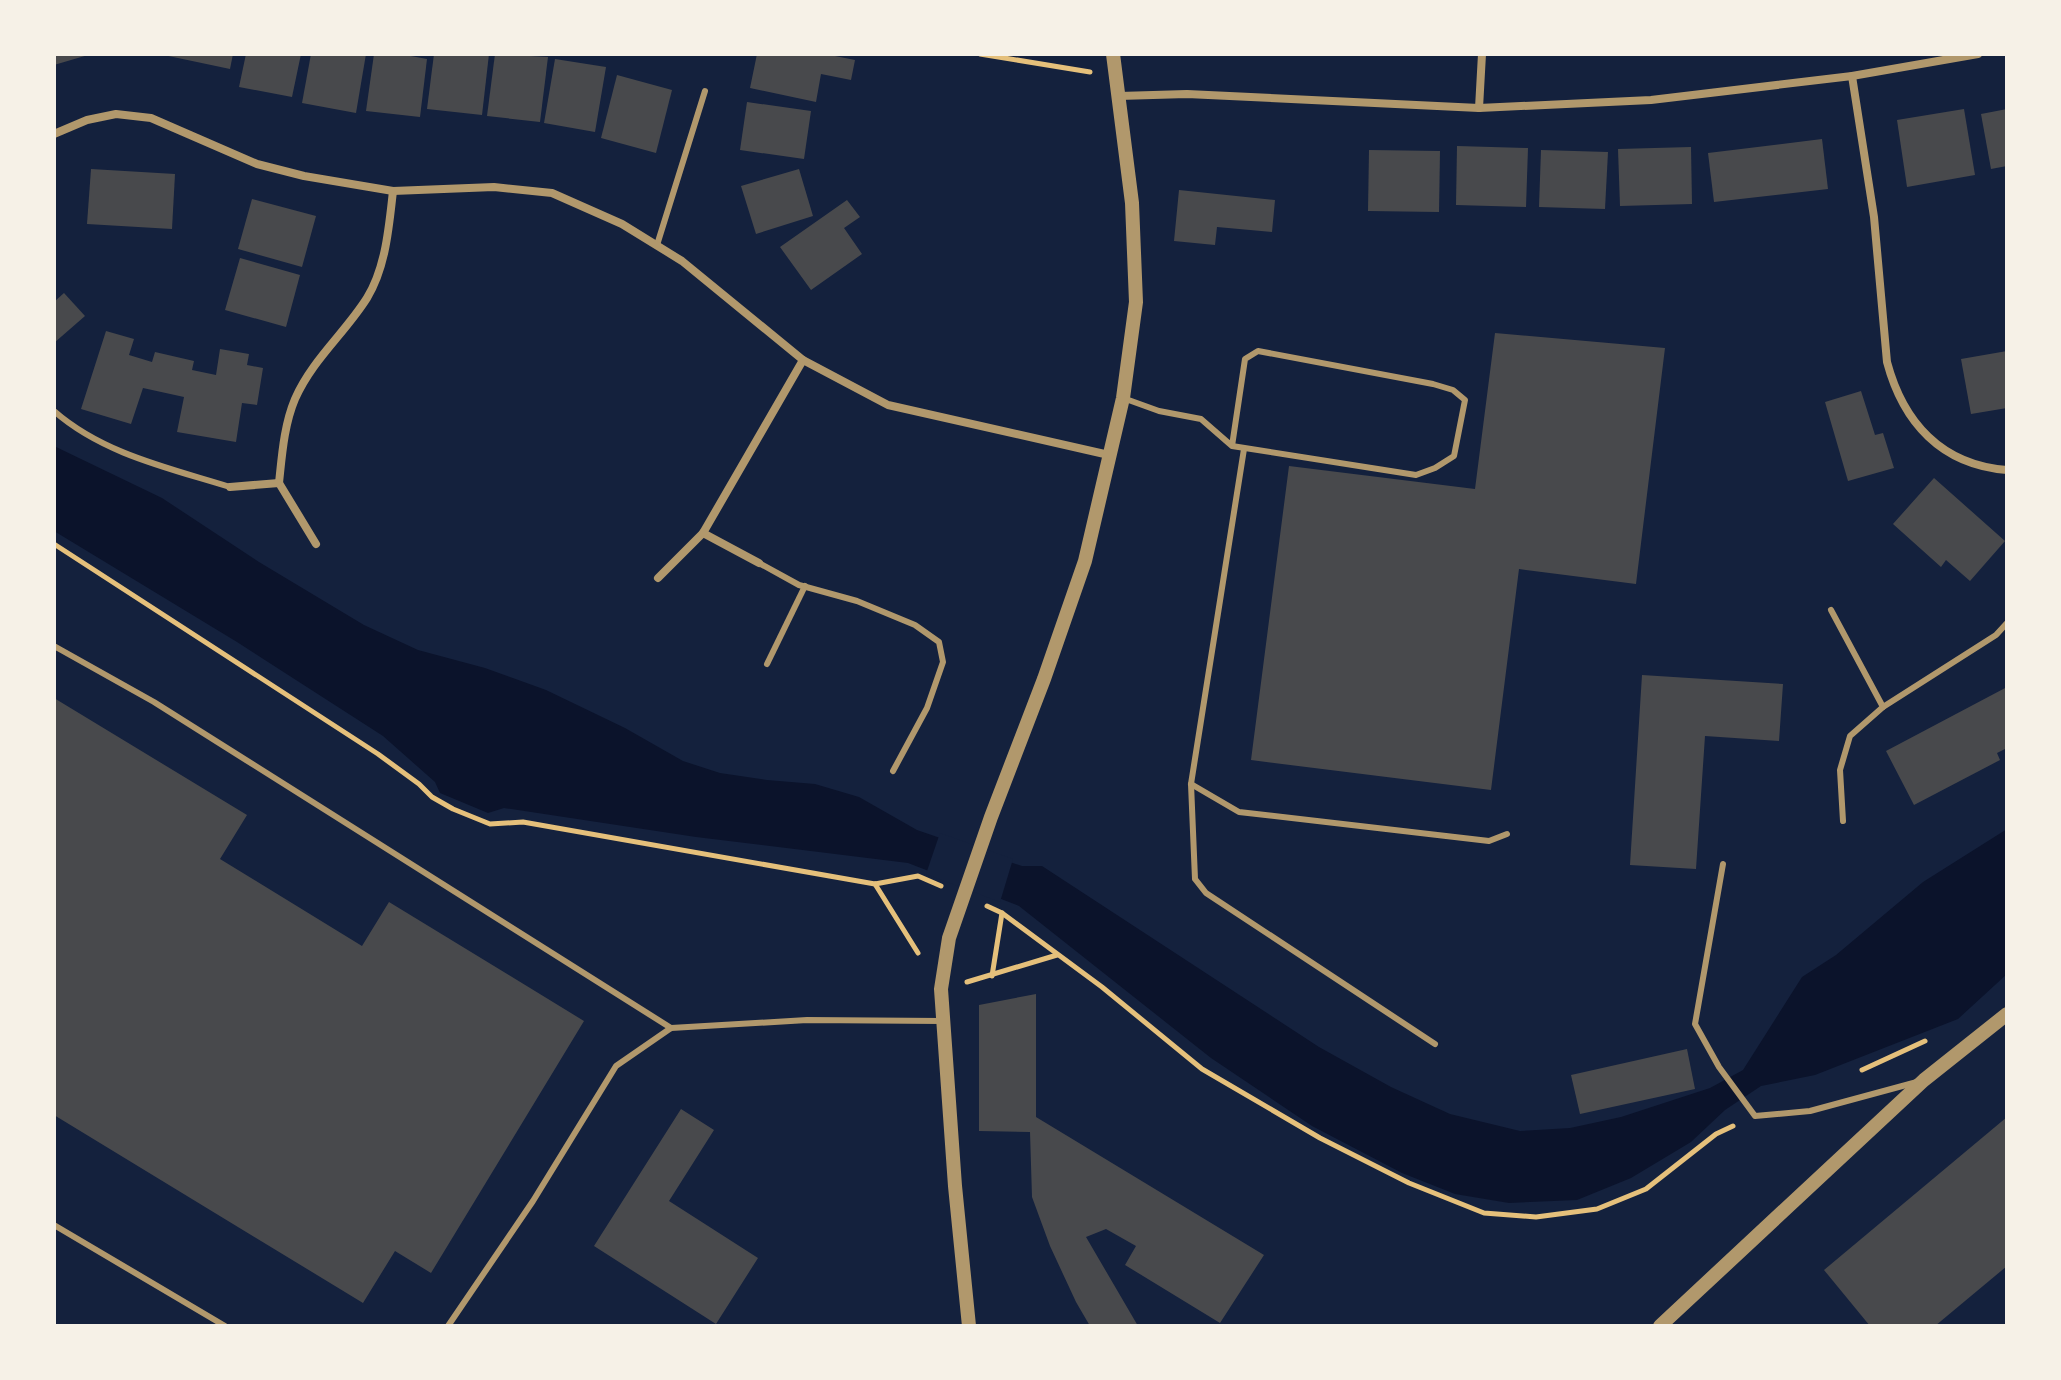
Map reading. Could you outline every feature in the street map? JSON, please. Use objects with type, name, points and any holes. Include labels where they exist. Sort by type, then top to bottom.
[{"type":"street","points":[[969,1326],[941,989],[949,938],[1085,561],[1123,398],[1136,302],[1132,203],[1113,54]]},
{"type":"street","points":[[1479,108],[1482,54]]},
{"type":"street","points":[[1119,96],[1187,94],[1479,108],[1651,100],[1852,76],[1978,54]]},
{"type":"street","points":[[1852,76],[1874,217],[1887,362],[1893,384],[1901,404],[1929,438],[1972,462],[2007,470]]},
{"type":"street","points":[[54,134],[87,120],[116,114],[151,118],[257,164],[304,176],[393,191],[494,187],[552,193],[622,224],[657,245],[682,261],[803,360],[888,405],[1109,455]]},
{"type":"street","points":[[316,544],[279,483],[285,432],[295,398],[321,356],[367,297],[388,233],[393,191]]},
{"type":"street","points":[[658,578],[703,533],[803,360]]},
{"type":"street","points":[[230,487],[279,483]]},
{"type":"street","points":[[703,533],[759,563]]},
{"type":"street","points":[[1660,1326],[1924,1080],[2007,1014]]},
{"type":"lane","points":[[657,245],[705,91]]},
{"type":"lane","points":[[1123,398],[1159,411],[1201,419],[1232,446],[1416,475],[1454,456],[1465,400],[1453,390],[1433,384],[1258,351],[1245,359],[1232,446]]},
{"type":"lane","points":[[54,411],[125,455],[230,487]]},
{"type":"lane","points":[[1244,449],[1191,784],[1195,879],[1206,893],[1435,1044]]},
{"type":"lane","points":[[759,563],[805,586],[857,601],[915,625],[939,642],[943,662],[927,708],[893,771]]},
{"type":"lane","points":[[767,664],[805,586]]},
{"type":"lane","points":[[1831,610],[1883,707]]},
{"type":"lane","points":[[1843,821],[1840,770],[1850,736],[1883,707],[1996,635],[2007,623]]},
{"type":"lane","points":[[54,646],[154,702],[671,1028]]},
{"type":"lane","points":[[1191,784],[1239,812],[1489,841],[1507,834]]},
{"type":"lane","points":[[1723,864],[1695,1024],[1719,1067],[1755,1116],[1810,1111],[1924,1080]]},
{"type":"lane","points":[[448,1326],[533,1201],[616,1066],[671,1028],[807,1020],[942,1021]]},
{"type":"lane","points":[[54,1225],[225,1326]]},
{"type":"path","points":[[980,54],[1118,76]]},
{"type":"path","points":[[54,544],[378,754],[432,797],[490,824],[523,822],[875,884],[918,876],[944,887]]},
{"type":"path","points":[[875,884],[941,989],[1058,955]]},
{"type":"path","points":[[982,904],[1002,913],[1202,1069],[1320,1138],[1409,1183],[1484,1213],[1536,1217],[1597,1209],[1646,1189],[1716,1134],[1755,1116]]},
{"type":"path","points":[[992,976],[1002,913]]},
{"type":"water","points":[[54,446],[162,498],[259,562],[364,625],[418,650],[485,668],[546,690],[625,728],[683,761],[720,773],[815,784],[859,797],[917,830],[1022,866],[1042,866],[1319,1047],[1391,1087],[1450,1114],[1520,1131],[1570,1128],[1621,1117],[1710,1088],[1743,1070],[1802,977],[1836,955],[1923,882],[2007,829],[2007,974],[1958,1019],[1815,1075],[1761,1086],[1725,1110],[1691,1142],[1631,1178],[1577,1200],[1509,1203],[1455,1194],[1402,1173],[1312,1126],[1211,1058],[1019,906],[908,863],[696,837],[504,808],[488,813],[440,793],[435,782],[383,736],[237,642],[54,531]]},
{"type":"pier","points":[[940,833],[1013,859],[1000,902],[926,874]]},
{"type":"building","points":[[54,54],[88,54],[88,55],[54,65]]},
{"type":"building","points":[[159,54],[233,54],[230,69]]},
{"type":"building","points":[[246,54],[301,54],[292,97],[239,87]]},
{"type":"building","points":[[311,54],[366,54],[356,113],[302,103]]},
{"type":"building","points":[[374,54],[400,54],[427,59],[420,117],[366,111]]},
{"type":"building","points":[[434,54],[489,54],[482,115],[427,109]]},
{"type":"building","points":[[495,54],[548,57],[540,122],[487,116]]},
{"type":"building","points":[[757,54],[825,54],[855,60],[851,80],[821,74],[816,102],[750,88]]},
{"type":"building","points":[[555,59],[606,67],[595,132],[544,123]]},
{"type":"building","points":[[617,75],[672,90],[656,153],[601,138]]},
{"type":"building","points":[[747,102],[811,111],[804,159],[740,150]]},
{"type":"building","points":[[1964,109],[1975,175],[1907,187],[1897,120]]},
{"type":"building","points":[[2007,109],[2007,166],[1991,169],[1981,114]]},
{"type":"building","points":[[1822,139],[1828,189],[1714,202],[1708,153]]},
{"type":"building","points":[[1457,146],[1528,148],[1526,207],[1456,205]]},
{"type":"building","points":[[1691,147],[1692,204],[1620,206],[1618,149]]},
{"type":"building","points":[[1369,150],[1440,151],[1439,212],[1368,211]]},
{"type":"building","points":[[1541,150],[1608,152],[1605,209],[1539,207]]},
{"type":"building","points":[[91,169],[175,174],[172,229],[87,224]]},
{"type":"building","points":[[799,169],[813,216],[756,234],[741,186]]},
{"type":"building","points":[[1179,190],[1275,200],[1272,232],[1217,227],[1215,245],[1174,241]]},
{"type":"building","points":[[252,199],[316,216],[302,267],[238,249]]},
{"type":"building","points":[[847,200],[860,217],[844,228],[862,254],[811,290],[780,247]]},
{"type":"building","points":[[240,258],[300,275],[286,327],[225,310]]},
{"type":"building","points":[[64,293],[85,316],[54,343],[54,302]]},
{"type":"building","points":[[106,331],[134,339],[129,355],[152,362],[155,352],[194,361],[192,370],[216,375],[220,349],[249,354],[247,365],[263,368],[257,405],[242,403],[236,442],[177,432],[184,397],[143,388],[131,424],[81,409]]},
{"type":"building","points":[[1495,333],[1665,348],[1636,584],[1519,569],[1491,790],[1251,760],[1289,466],[1475,489]]},
{"type":"building","points":[[2007,351],[2007,408],[1971,414],[1961,359]]},
{"type":"building","points":[[1861,391],[1875,435],[1883,433],[1894,468],[1848,481],[1825,402]]},
{"type":"building","points":[[1934,478],[2005,541],[1970,581],[1946,560],[1941,567],[1893,524]]},
{"type":"building","points":[[1642,675],[1783,684],[1779,741],[1705,736],[1696,869],[1630,865]]},
{"type":"building","points":[[2007,687],[2007,748],[1997,753],[2000,760],[1914,805],[1886,751]]},
{"type":"building","points":[[54,698],[247,815],[220,859],[362,946],[389,902],[584,1021],[431,1273],[395,1251],[363,1303],[54,1115]]},
{"type":"building","points":[[1036,994],[1036,1117],[1264,1255],[1220,1323],[1125,1265],[1136,1246],[1106,1229],[1086,1237],[1138,1326],[1090,1326],[1050,1246],[1032,1197],[1030,1132],[979,1131],[979,1005]]},
{"type":"building","points":[[1687,1049],[1695,1089],[1580,1114],[1571,1075]]},
{"type":"building","points":[[681,1109],[714,1130],[669,1201],[758,1258],[716,1324],[594,1246]]},
{"type":"building","points":[[2007,1117],[2007,1266],[1935,1326],[1870,1326],[1824,1270]]}]
